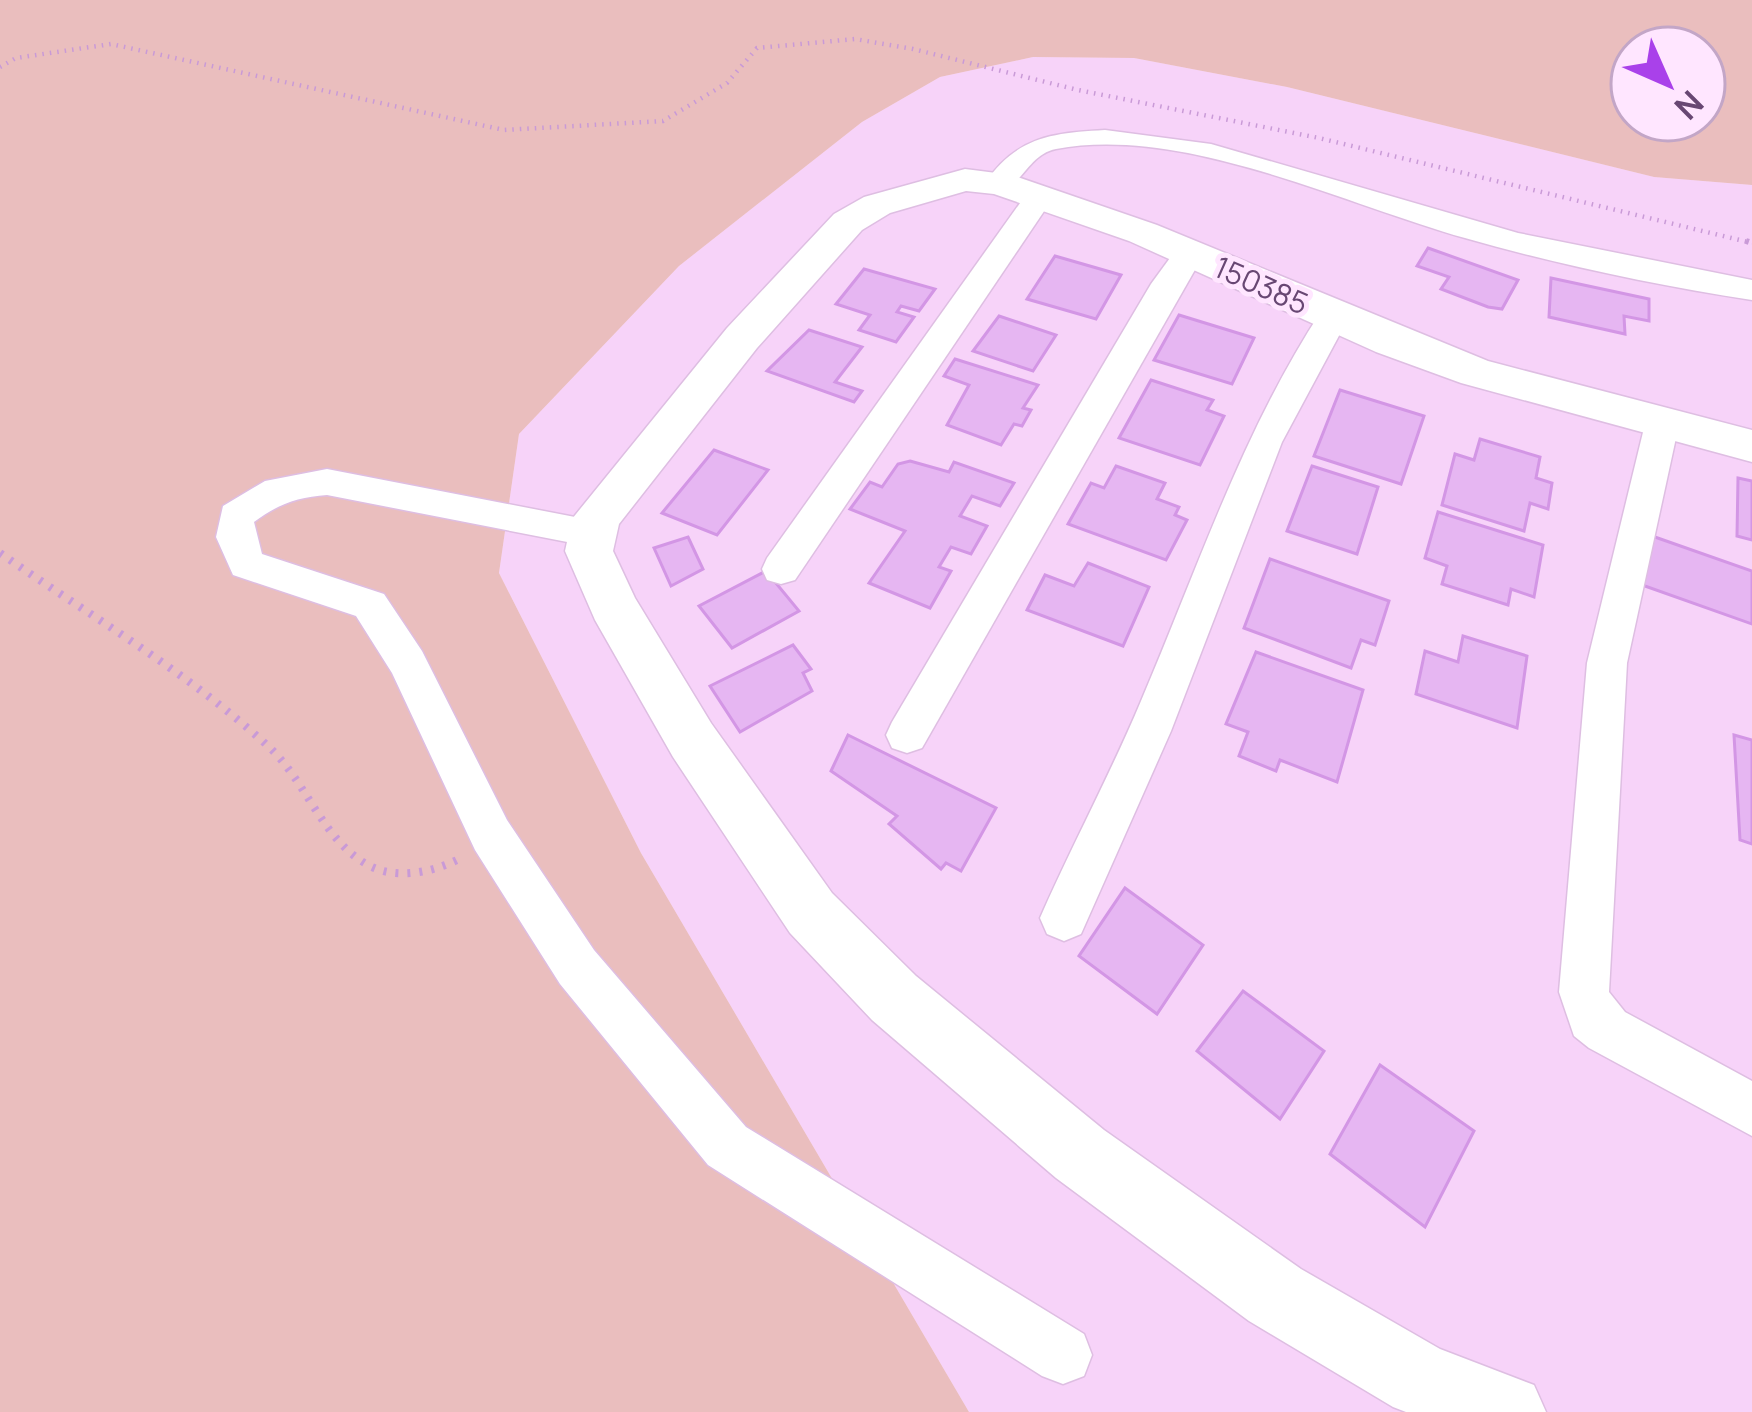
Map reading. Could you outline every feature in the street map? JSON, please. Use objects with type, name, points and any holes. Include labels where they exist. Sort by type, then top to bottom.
[{"type":"street","points":[[781,569],[1019,189],[1029,150],[1051,141],[1132,139],[1190,149],[1477,232],[1752,290]]},
{"type":"street","points":[[1019,189],[964,180],[877,205],[848,223],[728,356],[596,519],[589,551],[613,606],[692,740],[811,913],[894,998],[1080,1154],[1275,1295],[1420,1380],[1507,1412]]},
{"type":"street","name":"150385","points":[[1019,189],[1476,373],[1752,446]]},
{"type":"street","points":[[907,736],[1167,284],[1190,254]]},
{"type":"street","points":[[1064,918],[1148,738],[1264,451],[1304,362],[1333,317]]},
{"type":"street","points":[[1662,424],[1607,663],[1584,992],[1592,1018],[1607,1030],[1752,1110]]},
{"type":"street","points":[[593,533],[326,482],[292,483],[259,497],[236,516],[236,537],[247,564],[370,605],[408,663],[494,839],[578,967],[727,1146],[1063,1354]]},
{"type":"path","points":[[0,67],[16,58],[111,44],[292,88],[504,130],[663,121],[727,83],[757,48],[855,39],[1319,138],[1752,243]]},
{"type":"path","points":[[0,553],[272,750],[340,838],[370,866],[405,872],[443,868],[494,839]]},
{"type":"shaded area","points":[[0,0],[1752,0],[1752,185],[1654,177],[1287,87],[1134,58],[1033,57],[940,77],[862,122],[679,266],[519,434],[499,573],[641,853],[969,1412],[0,1412]]},
{"type":"shaded area","points":[[1033,57],[1134,58],[1287,87],[1654,177],[1752,185],[1752,1412],[969,1412],[641,853],[499,573],[519,434],[679,266],[862,122],[940,77]]},
{"type":"building","points":[[1428,248],[1518,280],[1502,309],[1441,289],[1449,277],[1417,266]]},
{"type":"building","points":[[1055,256],[1121,275],[1096,319],[1027,299]]},
{"type":"building","points":[[864,269],[935,289],[919,311],[901,306],[897,312],[914,317],[896,342],[859,330],[870,315],[836,304]]},
{"type":"building","points":[[1551,278],[1649,299],[1649,321],[1624,316],[1625,334],[1549,317]]},
{"type":"building","points":[[1179,315],[1254,338],[1232,384],[1154,360]]},
{"type":"building","points":[[999,316],[1056,335],[1033,371],[973,351]]},
{"type":"building","points":[[809,330],[862,347],[835,382],[862,391],[854,402],[767,371]]},
{"type":"building","points":[[955,359],[1038,385],[1023,408],[1031,410],[1022,426],[1014,424],[1001,445],[947,425],[969,385],[944,376]]},
{"type":"building","points":[[1151,380],[1213,400],[1207,410],[1224,416],[1200,465],[1119,438]]},
{"type":"building","points":[[1340,390],[1424,416],[1401,484],[1314,456]]},
{"type":"building","points":[[1480,439],[1540,457],[1536,478],[1552,483],[1548,509],[1530,503],[1524,531],[1442,505],[1455,454],[1474,460]]},
{"type":"building","points":[[714,450],[768,470],[717,535],[662,513]]},
{"type":"building","points":[[910,461],[949,472],[954,462],[1014,483],[1000,506],[972,496],[960,516],[987,526],[971,554],[951,547],[939,567],[951,571],[930,608],[869,583],[905,531],[850,509],[870,482],[882,487],[898,464]]},
{"type":"building","points":[[1116,466],[1165,483],[1157,499],[1179,507],[1175,515],[1187,520],[1166,560],[1068,524],[1091,483],[1104,488]]},
{"type":"building","points":[[1312,466],[1378,487],[1357,554],[1287,531]]},
{"type":"building","points":[[1738,478],[1752,481],[1752,540],[1737,536]]},
{"type":"building","points":[[1438,512],[1543,545],[1534,597],[1511,589],[1508,605],[1442,584],[1447,566],[1425,558]]},
{"type":"building","points":[[1652,536],[1752,571],[1752,624],[1642,585]]},
{"type":"building","points":[[688,537],[703,569],[671,586],[654,548]]},
{"type":"building","points":[[1270,559],[1389,601],[1375,645],[1361,640],[1351,668],[1244,628]]},
{"type":"building","points":[[1088,563],[1149,587],[1123,646],[1027,610],[1045,575],[1074,586]]},
{"type":"building","points":[[766,571],[799,611],[732,648],[699,606]]},
{"type":"building","points":[[1463,636],[1527,656],[1517,728],[1416,694],[1425,651],[1458,662]]},
{"type":"building","points":[[793,645],[811,669],[803,673],[812,691],[740,732],[710,686]]},
{"type":"building","points":[[1256,652],[1363,690],[1337,782],[1280,760],[1276,771],[1239,756],[1248,732],[1226,724]]},
{"type":"building","points":[[848,735],[996,808],[961,871],[946,863],[941,869],[889,824],[897,816],[831,771]]},
{"type":"building","points":[[1734,735],[1752,740],[1752,844],[1740,840]]},
{"type":"building","points":[[1125,888],[1203,945],[1157,1014],[1079,956]]},
{"type":"building","points":[[1243,991],[1324,1051],[1280,1119],[1197,1051]]},
{"type":"building","points":[[1380,1065],[1474,1131],[1425,1227],[1330,1154]]}]
